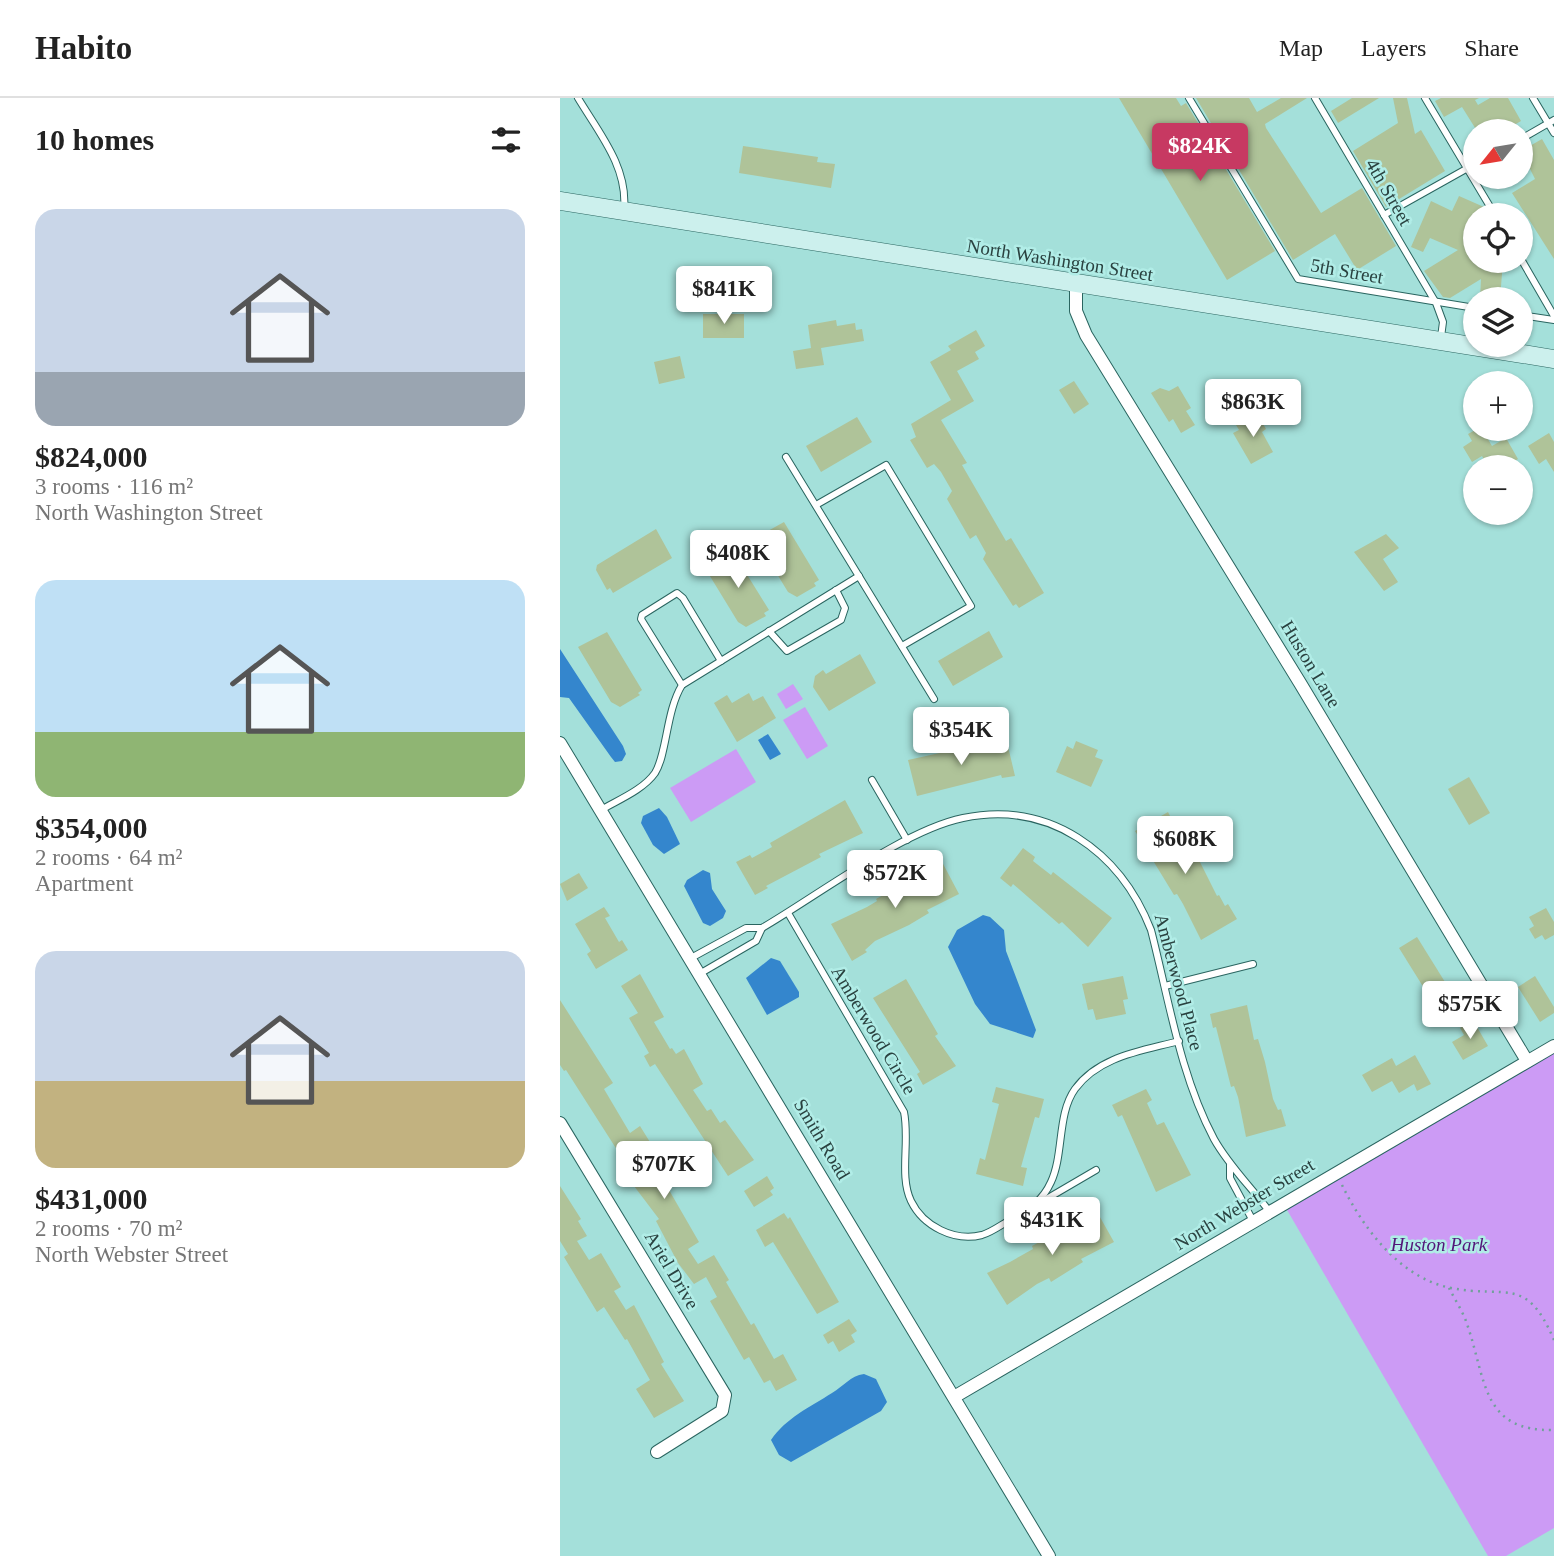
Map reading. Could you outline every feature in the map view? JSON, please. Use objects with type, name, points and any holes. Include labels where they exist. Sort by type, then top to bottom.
[{"type":"main road","name":"North Washington Street","points":[[560,201],[1554,359]]},
{"type":"street","name":"Huston Lane","points":[[1076,284],[1076,311],[1086,335],[1300,683],[1527,1061]]},
{"type":"street","name":"Smith Road","points":[[560,743],[1049,1556]]},
{"type":"street","name":"North Webster Street","points":[[954,1397],[1554,1046]]},
{"type":"street","name":"Ariel Drive","points":[[560,1123],[725,1395],[726,1403],[722,1411],[657,1452]]},
{"type":"lane","points":[[578,98],[620,168],[626,192],[624,211]]},
{"type":"lane","name":"5th Street","points":[[1189,98],[1297,279],[1463,307]]},
{"type":"lane","name":"4th Street","points":[[1315,98],[1436,303]]},
{"type":"lane","points":[[1425,98],[1463,161]]},
{"type":"lane","points":[[1533,98],[1551,122],[1554,133]]},
{"type":"lane","points":[[1533,132],[1551,122]]},
{"type":"lane","points":[[1384,215],[1463,172]]},
{"type":"lane","points":[[1529,273],[1554,318]]},
{"type":"lane","points":[[1436,303],[1443,323],[1441,343]]},
{"type":"lane","points":[[1533,316],[1554,318]]},
{"type":"lane","points":[[786,457],[934,699]]},
{"type":"lane","points":[[816,505],[886,465],[893,476],[971,606],[902,646]]},
{"type":"lane","points":[[601,810],[641,786],[656,772],[673,699],[682,685],[859,576]]},
{"type":"lane","points":[[769,631],[787,651],[841,620],[845,608],[836,590]]},
{"type":"lane","points":[[682,685],[641,619],[642,615],[659,602],[677,593],[683,598],[721,661]]},
{"type":"lane","points":[[872,780],[907,840]]},
{"type":"lane","name":"Amberwood Place","points":[[691,958],[746,928],[762,928],[907,840],[962,818],[1005,814],[1033,817],[1077,835],[1098,851],[1126,881],[1141,905],[1193,1095],[1230,1165],[1243,1176],[1269,1211]]},
{"type":"lane","name":"Amberwood Circle","points":[[788,913],[904,1112],[908,1133],[905,1182],[911,1201],[922,1218],[957,1236],[973,1237],[985,1234],[1096,1170]]},
{"type":"lane","name":"Amberwood Place","points":[[701,974],[755,941],[762,928]]},
{"type":"lane","points":[[1165,986],[1253,964]]},
{"type":"lane","points":[[1041,1202],[1053,1179],[1075,1089],[1093,1071],[1111,1060],[1179,1041]]},
{"type":"lane","name":"Amberwood Place","points":[[1230,1165],[1230,1178],[1253,1221]]},
{"type":"path","points":[[1336,1172],[1357,1217],[1384,1248],[1416,1272],[1449,1287],[1514,1292],[1533,1301],[1554,1340]]},
{"type":"path","points":[[1449,1287],[1468,1325],[1487,1392],[1497,1411],[1510,1423],[1531,1431],[1554,1430]]},
{"type":"green space","points":[[793,684],[803,699],[786,709],[777,694]]},
{"type":"green space","points":[[805,707],[828,746],[807,759],[783,720]]},
{"type":"green space","points":[[736,749],[756,782],[691,822],[670,788]]},
{"type":"green space","name":"Huston Park","points":[[1554,1046],[1554,1528],[1506,1556],[1488,1556],[1283,1203]]},
{"type":"water","points":[[560,649],[623,746],[626,754],[622,761],[615,762],[569,698],[560,697]]},
{"type":"water","points":[[768,734],[781,754],[770,760],[758,740]]},
{"type":"water","points":[[659,808],[667,817],[680,844],[664,854],[653,845],[641,823],[643,816]]},
{"type":"water","points":[[703,870],[710,873],[712,889],[726,911],[723,918],[710,926],[703,923],[684,886],[687,880]]},
{"type":"water","points":[[983,915],[990,917],[1004,930],[1006,951],[1036,1030],[1033,1038],[990,1024],[975,1004],[948,947],[957,930]]},
{"type":"water","points":[[771,958],[780,961],[799,992],[799,997],[767,1015],[746,978]]},
{"type":"water","points":[[864,1374],[876,1379],[887,1402],[881,1411],[791,1462],[779,1455],[771,1440],[784,1425],[851,1379]]},
{"type":"building","points":[[1119,98],[1176,98],[1181,106],[1186,103],[1275,251],[1227,280]]},
{"type":"building","points":[[1196,98],[1249,98],[1257,112],[1281,98],[1307,98],[1265,124],[1266,128],[1321,213],[1362,188],[1396,246],[1357,270],[1335,234],[1293,260]]},
{"type":"building","points":[[1352,98],[1379,98],[1338,123],[1331,111]]},
{"type":"building","points":[[1393,98],[1407,98],[1415,134],[1421,130],[1445,171],[1386,207],[1353,151],[1398,123]]},
{"type":"building","points":[[1441,98],[1479,98],[1475,100],[1478,105],[1490,98],[1508,98],[1520,119],[1470,119],[1462,107],[1444,117],[1435,101]]},
{"type":"building","points":[[1542,139],[1554,160],[1554,259],[1533,226],[1533,203],[1518,203],[1512,193],[1519,189],[1533,189],[1533,144]]},
{"type":"building","points":[[743,146],[818,157],[817,162],[835,164],[831,188],[739,173]]},
{"type":"building","points":[[1459,196],[1475,203],[1463,203],[1463,273],[1502,273],[1501,287],[1481,287],[1481,279],[1463,287],[1463,290],[1450,298],[1443,297],[1424,271],[1458,250],[1430,238],[1423,252],[1411,247],[1431,201],[1452,211]]},
{"type":"building","points":[[703,314],[744,314],[744,338],[703,338]]},
{"type":"building","points":[[836,320],[837,326],[855,323],[856,330],[862,329],[864,341],[821,348],[824,365],[796,369],[793,351],[811,348],[808,325]]},
{"type":"building","points":[[976,330],[985,346],[975,352],[979,359],[957,371],[974,401],[941,420],[967,463],[962,465],[1006,541],[1011,538],[1044,593],[1019,608],[1016,604],[1013,606],[983,559],[986,553],[976,535],[970,539],[947,499],[952,491],[941,472],[934,464],[927,468],[910,440],[916,437],[911,424],[951,400],[930,362],[951,350],[948,346]]},
{"type":"building","points":[[680,356],[685,378],[659,384],[654,362]]},
{"type":"building","points":[[1074,381],[1089,404],[1074,414],[1059,390]]},
{"type":"building","points":[[1178,386],[1191,408],[1186,411],[1195,425],[1181,433],[1173,419],[1169,422],[1151,393],[1160,388],[1169,391]]},
{"type":"building","points":[[1257,413],[1266,429],[1262,432],[1273,452],[1251,464],[1233,433],[1239,430],[1236,425]]},
{"type":"building","points":[[857,417],[872,442],[821,472],[806,446]]},
{"type":"building","points":[[1549,433],[1554,442],[1554,472],[1546,459],[1539,464],[1528,446]]},
{"type":"building","points":[[1472,441],[1489,441],[1492,446],[1501,441],[1508,441],[1516,455],[1468,455],[1463,447]]},
{"type":"building","points":[[784,522],[819,580],[814,583],[816,586],[797,597],[788,592],[755,538]]},
{"type":"building","points":[[656,529],[672,558],[613,593],[610,588],[607,590],[596,570],[597,565]]},
{"type":"building","points":[[1386,534],[1399,548],[1383,559],[1398,582],[1384,591],[1354,552]]},
{"type":"building","points":[[733,552],[769,610],[764,613],[766,616],[746,627],[738,622],[705,568]]},
{"type":"building","points":[[989,631],[1003,657],[953,686],[938,661]]},
{"type":"building","points":[[607,632],[642,690],[638,693],[640,695],[620,707],[611,702],[578,647]]},
{"type":"building","points":[[860,654],[876,683],[829,711],[813,687],[815,676],[823,670],[826,674]]},
{"type":"building","points":[[749,693],[753,701],[763,696],[776,718],[737,742],[714,703],[727,695],[732,703]]},
{"type":"building","points":[[1006,738],[1015,776],[1002,778],[1001,775],[917,796],[908,760],[971,746],[971,750]]},
{"type":"building","points":[[1076,741],[1098,750],[1095,757],[1103,760],[1091,787],[1056,772],[1067,746],[1073,749]]},
{"type":"building","points":[[1469,777],[1490,813],[1469,825],[1448,789]]},
{"type":"building","points":[[845,800],[863,833],[819,854],[821,857],[766,886],[768,888],[755,895],[736,862],[750,855],[752,858],[772,847],[770,843]]},
{"type":"building","points":[[1168,812],[1184,844],[1188,842],[1200,862],[1217,896],[1219,895],[1225,906],[1228,904],[1237,919],[1201,940],[1177,894],[1174,895],[1135,831]]},
{"type":"building","points":[[1023,848],[1035,857],[1033,861],[1051,875],[1053,872],[1112,918],[1088,947],[1062,922],[1059,924],[1013,884],[1011,887],[1000,878]]},
{"type":"building","points":[[941,860],[959,894],[927,910],[929,913],[909,925],[875,941],[865,950],[867,952],[852,961],[831,924],[867,907]]},
{"type":"building","points":[[579,873],[588,888],[567,901],[560,884]]},
{"type":"building","points":[[604,907],[610,916],[605,918],[619,942],[622,940],[628,950],[596,969],[587,954],[591,951],[575,924]]},
{"type":"building","points":[[1546,908],[1554,922],[1554,935],[1545,940],[1542,935],[1535,939],[1529,929],[1534,926],[1529,917]]},
{"type":"building","points":[[1417,937],[1445,982],[1427,993],[1399,948]]},
{"type":"building","points":[[640,974],[664,1017],[654,1022],[670,1049],[676,1054],[684,1049],[703,1084],[693,1090],[707,1111],[711,1109],[720,1123],[725,1120],[754,1160],[728,1176],[655,1064],[650,1067],[644,1056],[649,1053],[629,1018],[638,1013],[621,986]]},
{"type":"building","points":[[1123,976],[1128,999],[1123,1000],[1126,1014],[1096,1020],[1093,1009],[1088,1010],[1082,984]]},
{"type":"building","points":[[1535,976],[1554,1007],[1554,1013],[1540,1022],[1518,987]]},
{"type":"building","points":[[906,979],[938,1034],[935,1036],[956,1066],[923,1085],[917,1074],[920,1072],[873,998]]},
{"type":"building","points":[[560,1000],[613,1083],[604,1089],[630,1133],[640,1126],[670,1180],[665,1183],[699,1242],[688,1249],[698,1264],[714,1255],[751,1325],[754,1323],[774,1359],[783,1354],[797,1380],[776,1391],[770,1380],[764,1383],[749,1357],[744,1360],[710,1301],[717,1297],[706,1277],[694,1284],[678,1263],[656,1221],[659,1219],[634,1186],[641,1182],[630,1162],[626,1164],[566,1070],[560,1065]]},
{"type":"building","points":[[1247,1005],[1254,1040],[1258,1039],[1273,1099],[1278,1110],[1281,1109],[1286,1126],[1246,1137],[1238,1097],[1234,1086],[1231,1087],[1216,1027],[1213,1028],[1210,1014]]},
{"type":"building","points":[[1473,1020],[1488,1046],[1463,1060],[1452,1042],[1464,1035],[1460,1028]]},
{"type":"building","points":[[1415,1055],[1431,1084],[1417,1091],[1414,1084],[1399,1093],[1392,1081],[1372,1092],[1362,1075],[1392,1058],[1396,1066]]},
{"type":"building","points":[[996,1087],[1044,1099],[1039,1118],[1035,1117],[1021,1167],[1027,1168],[1023,1186],[976,1174],[980,1158],[985,1160],[999,1104],[992,1102]]},
{"type":"building","points":[[1146,1089],[1152,1100],[1147,1103],[1157,1125],[1164,1122],[1191,1175],[1156,1192],[1122,1115],[1118,1117],[1112,1105]]},
{"type":"building","points":[[767,1176],[774,1188],[770,1191],[773,1195],[754,1207],[744,1191]]},
{"type":"building","points":[[560,1186],[581,1219],[578,1221],[587,1236],[577,1241],[589,1260],[601,1253],[621,1287],[614,1291],[626,1310],[634,1305],[664,1362],[661,1364],[684,1401],[654,1418],[636,1389],[650,1380],[627,1339],[625,1340],[604,1307],[597,1312],[564,1257],[568,1254],[560,1241]]},
{"type":"building","points":[[1096,1210],[1114,1242],[1081,1259],[1083,1262],[1051,1282],[1049,1278],[1037,1284],[1007,1305],[987,1273],[1033,1249],[1032,1246]]},
{"type":"building","points":[[784,1213],[788,1219],[790,1217],[839,1302],[817,1314],[773,1242],[765,1247],[756,1230]]},
{"type":"building","points":[[849,1319],[857,1331],[851,1335],[855,1342],[839,1352],[833,1341],[828,1344],[823,1335]]}]
